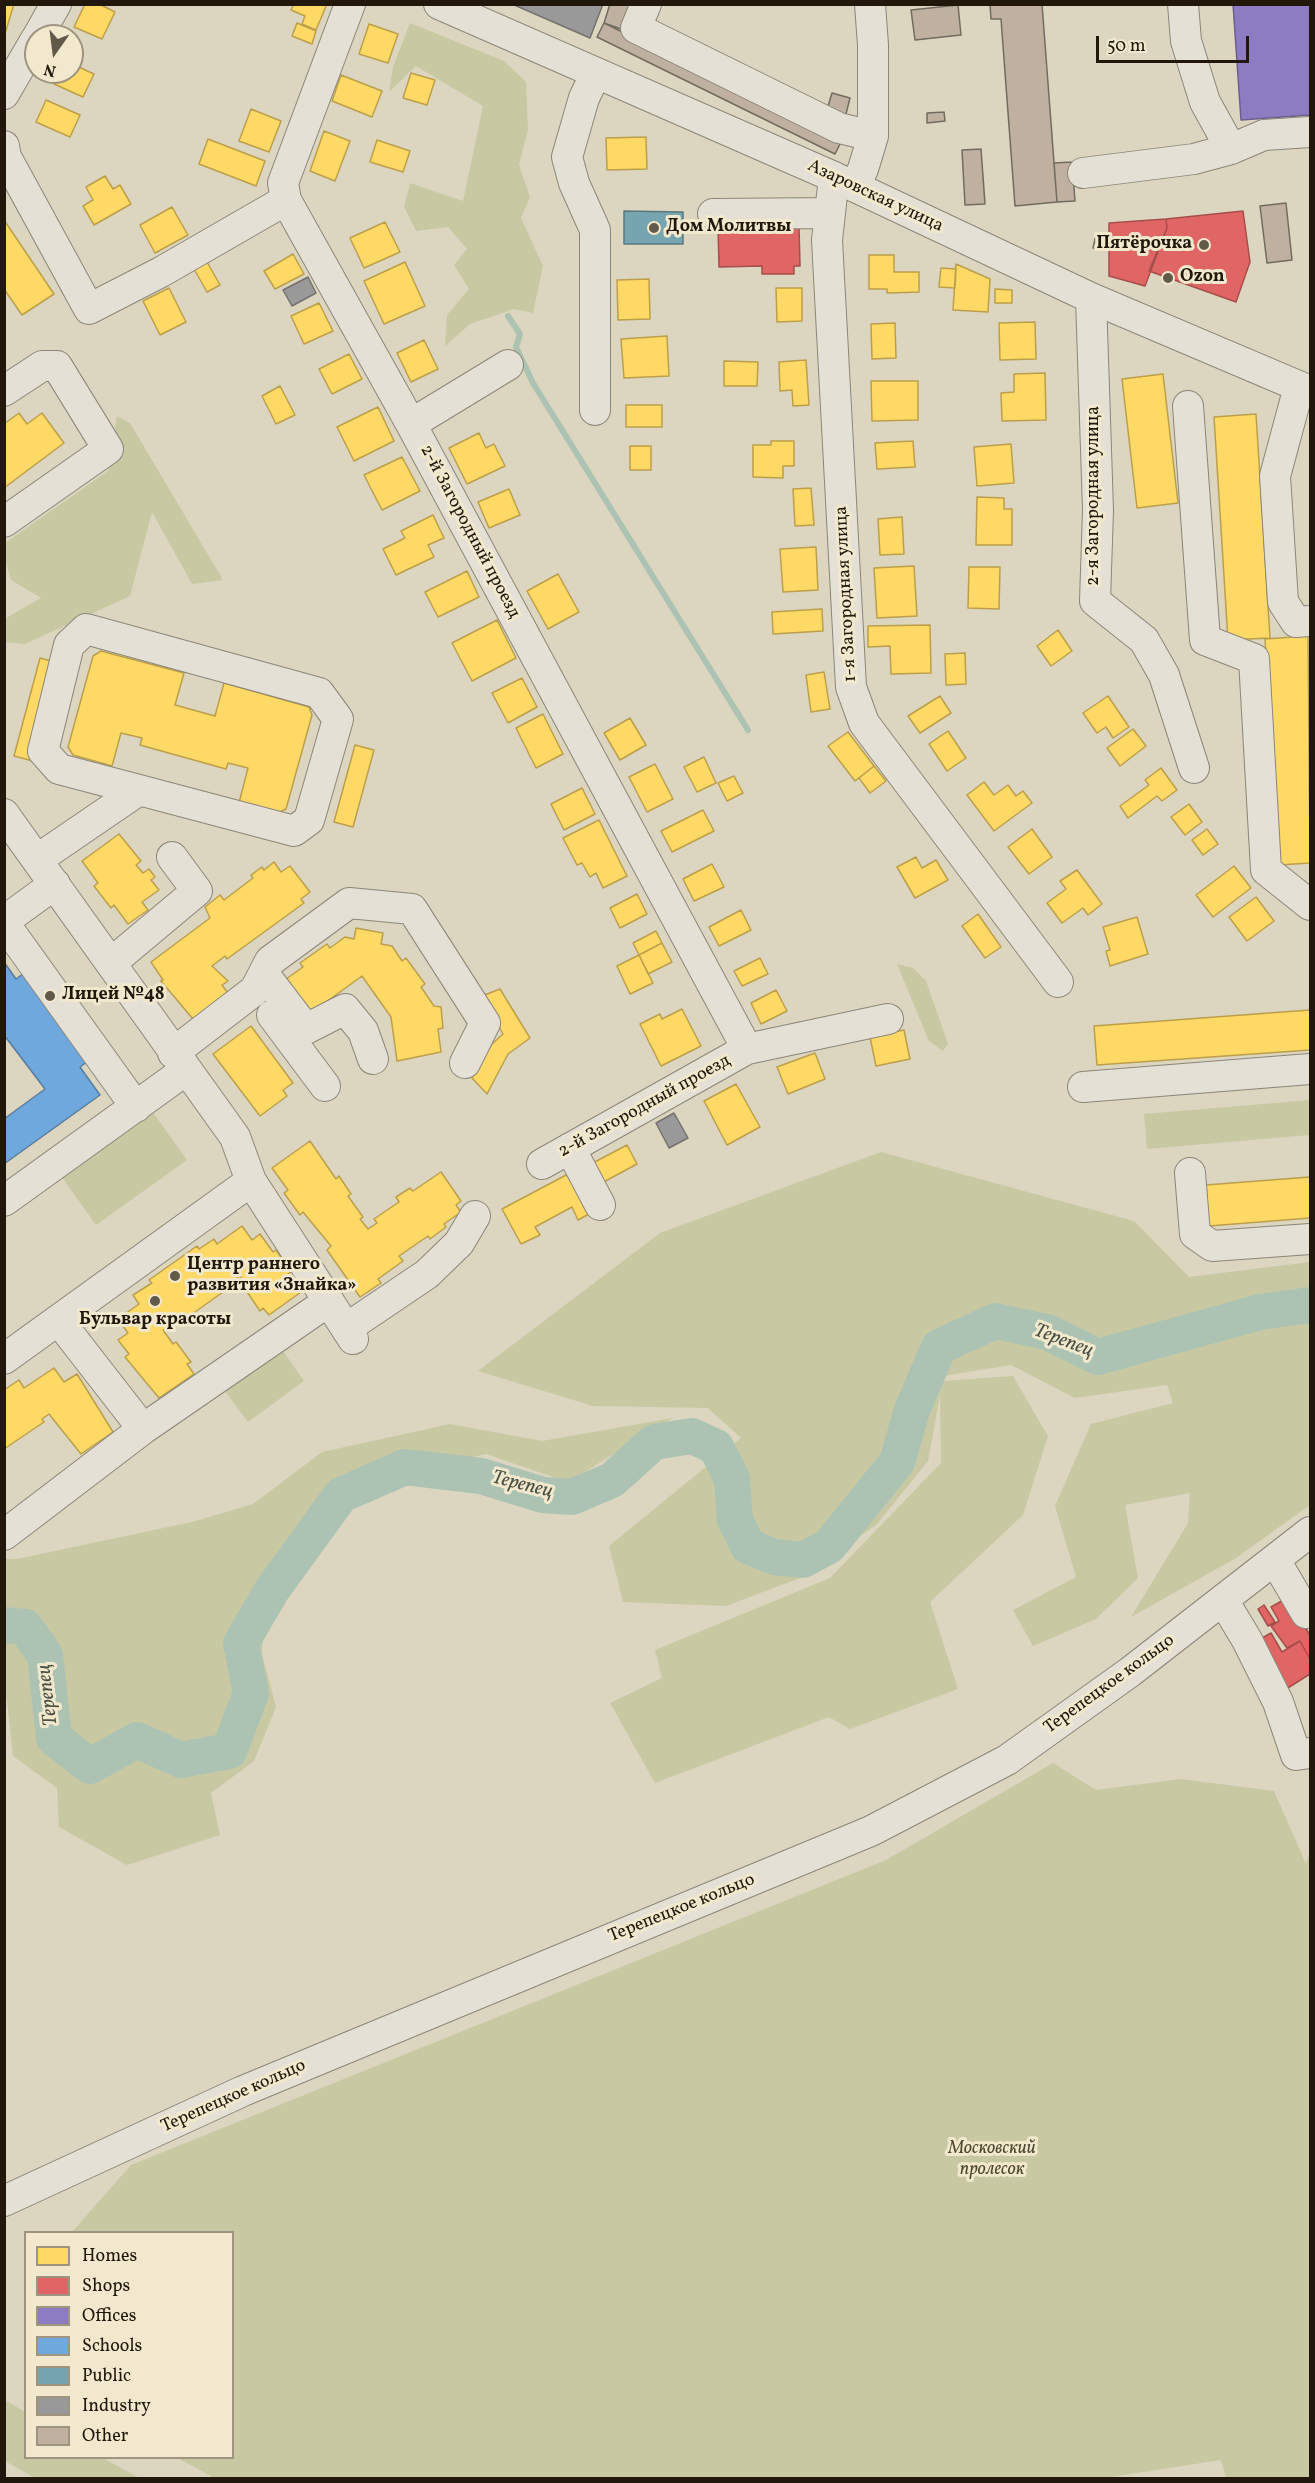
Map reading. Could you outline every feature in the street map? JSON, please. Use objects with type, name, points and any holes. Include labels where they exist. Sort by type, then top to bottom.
[{"type":"street","points":[[44,24],[56,4]]},
{"type":"street","points":[[4,146],[6,157],[89,309],[161,272],[286,200],[283,183],[350,4]]},
{"type":"street","name":"Азаровская улица","points":[[439,4],[844,182],[1091,298],[1305,389]]},
{"type":"street","points":[[646,4],[636,28],[839,128],[873,136]]},
{"type":"street","name":"1-я Загородная улица","points":[[870,4],[873,45],[873,136],[863,169],[844,182],[830,213],[827,240],[851,687],[864,723],[1058,982]]},
{"type":"street","points":[[1183,4],[1186,41],[1205,102],[1231,149]]},
{"type":"street","points":[[5,92],[24,59]]},
{"type":"street","points":[[596,73],[584,98],[567,157],[574,183],[595,230],[596,410]]},
{"type":"street","points":[[1083,173],[1194,159],[1231,149],[1264,135],[1311,132]]},
{"type":"street","name":"2-й Загородный проезд","points":[[286,200],[411,424],[747,1049]]},
{"type":"street","points":[[713,214],[830,213]]},
{"type":"street","name":"2-я Загородная улица","points":[[1091,298],[1098,510],[1095,601],[1144,640],[1164,675],[1194,768]]},
{"type":"street","points":[[411,424],[508,365]]},
{"type":"street","points":[[4,391],[42,366],[57,366],[108,449],[4,522]]},
{"type":"street","points":[[1305,389],[1275,476],[1283,602],[1296,622],[1311,621]]},
{"type":"street","points":[[1188,406],[1205,640],[1254,659],[1266,870],[1311,904]]},
{"type":"street","points":[[38,859],[139,790],[294,831],[309,820],[338,719],[319,693],[86,629],[69,645],[44,751],[59,769],[139,790]]},
{"type":"street","points":[[4,814],[235,1137],[251,1181],[350,1334],[427,1274],[459,1243],[475,1216]]},
{"type":"street","points":[[111,963],[197,891],[172,857]]},
{"type":"street","points":[[55,884],[4,922],[136,1107]]},
{"type":"street","points":[[4,1201],[136,1107],[259,982],[270,962],[350,903],[412,909],[485,1023],[465,1063]]},
{"type":"street","points":[[259,982],[306,1029],[345,1009],[363,1031],[373,1059]]},
{"type":"street","points":[[259,982],[325,1086]]},
{"type":"street","name":"2-й Загородный проезд","points":[[542,1164],[747,1049],[888,1019]]},
{"type":"street","points":[[1083,1087],[1311,1069]]},
{"type":"street","points":[[570,1148],[600,1205]]},
{"type":"street","points":[[1190,1173],[1195,1234],[1212,1246],[1311,1239]]},
{"type":"street","points":[[4,1359],[251,1181]]},
{"type":"street","points":[[4,1535],[142,1429],[329,1301]]},
{"type":"street","points":[[59,1321],[142,1429]]},
{"type":"street","name":"Терепецкое кольцо","points":[[4,2201],[243,2091],[871,1831],[1007,1760],[1130,1672],[1311,1532]]},
{"type":"street","points":[[1275,1560],[1306,1613]]},
{"type":"street","points":[[1222,1600],[1247,1640],[1278,1702],[1296,1755],[1311,1753]]},
{"type":"green space","points":[[410,23],[504,61],[526,82],[528,130],[519,165],[530,197],[521,218],[543,266],[533,313],[514,309],[470,324],[445,346],[447,315],[469,289],[454,265],[467,249],[448,227],[416,231],[404,207],[410,183],[463,201],[483,106],[416,66],[389,92],[393,67]]},
{"type":"green space","points":[[117,416],[130,423],[223,580],[192,584],[152,512],[130,596],[25,644],[5,642],[4,619],[41,598],[11,580],[5,559],[5,543],[108,471]]},
{"type":"green space","points":[[897,964],[913,968],[926,981],[948,1044],[943,1051],[929,1041]]},
{"type":"green space","points":[[1310,1100],[1310,1135],[1147,1149],[1144,1114]]},
{"type":"green space","points":[[152,1111],[187,1160],[96,1225],[61,1176]]},
{"type":"green space","points":[[881,1152],[1134,1221],[1189,1277],[1310,1262],[1310,1505],[1236,1558],[1131,1617],[1188,1523],[1190,1493],[1125,1505],[1138,1578],[1096,1619],[1033,1646],[1013,1610],[1076,1577],[1055,1506],[1091,1424],[1173,1403],[1167,1385],[1075,1398],[1011,1365],[943,1376],[942,1381],[1013,1376],[1048,1436],[1023,1515],[930,1602],[958,1689],[850,1729],[829,1717],[655,1783],[610,1703],[662,1678],[655,1650],[830,1578],[941,1463],[940,1395],[928,1461],[876,1525],[800,1578],[726,1606],[623,1602],[609,1546],[741,1438],[708,1408],[593,1406],[478,1371],[660,1233]]},
{"type":"green space","points":[[281,1348],[304,1381],[248,1422],[224,1390]]},
{"type":"green space","points":[[673,1418],[568,1482],[486,1454],[378,1478],[264,1611],[262,1654],[276,1707],[254,1761],[211,1793],[220,1835],[127,1865],[59,1827],[57,1788],[13,1756],[4,1674],[5,1559],[17,1559],[192,1522],[253,1504],[322,1452],[450,1424],[542,1441]]},
{"type":"green space","name":"Московский пролесок","points":[[1053,1763],[1096,1790],[1181,1779],[1274,1791],[1306,1864],[1310,1851],[1310,2478],[1226,2478],[1221,2460],[1105,2478],[214,2478],[180,2459],[234,2459],[234,2231],[73,2231],[131,2165],[886,1860]]},
{"type":"green space","points":[[5,2400],[24,2411],[24,2459],[105,2459],[139,2478],[35,2478],[5,2461]]},
{"type":"building: Homes","points":[[4,4],[14,4],[4,37]]},
{"type":"building: Homes","points":[[85,4],[99,4],[115,12],[102,39],[84,31],[84,24],[75,24]]},
{"type":"building: Homes","points":[[294,4],[327,4],[316,30],[302,24],[305,16],[291,10]]},
{"type":"building: Homes","points":[[297,23],[316,31],[312,44],[292,36]]},
{"type":"building: Homes","points":[[369,24],[398,34],[388,63],[359,54]]},
{"type":"building: Homes","points":[[84,69],[94,74],[83,97],[54,84],[84,84]]},
{"type":"building: Homes","points":[[411,73],[435,80],[427,105],[403,98]]},
{"type":"building: Homes","points":[[341,75],[382,91],[372,117],[332,101]]},
{"type":"building: Homes","points":[[46,100],[80,115],[70,137],[36,122]]},
{"type":"building: Homes","points":[[251,109],[281,121],[269,152],[239,141]]},
{"type":"building: Homes","points":[[324,131],[350,141],[335,181],[310,171]]},
{"type":"building: Homes","points":[[646,137],[647,169],[607,170],[606,138]]},
{"type":"building: Homes","points":[[208,139],[265,161],[256,186],[199,164]]},
{"type":"building: Homes","points":[[377,140],[410,151],[403,172],[370,162]]},
{"type":"building: Homes","points":[[105,176],[113,189],[120,185],[131,204],[94,225],[83,206],[93,200],[86,187]]},
{"type":"building: Homes","points":[[172,207],[188,235],[155,253],[140,225]]},
{"type":"building: Homes","points":[[4,220],[54,294],[22,315],[4,289]]},
{"type":"building: Homes","points":[[385,222],[400,252],[364,268],[350,238]]},
{"type":"building: Homes","points":[[293,254],[304,274],[275,289],[264,271]]},
{"type":"building: Homes","points":[[869,255],[894,255],[894,272],[919,272],[919,292],[887,293],[887,289],[869,289]]},
{"type":"building: Homes","points":[[207,262],[220,285],[207,292],[194,269]]},
{"type":"building: Homes","points":[[405,262],[425,306],[384,324],[364,281]]},
{"type":"building: Homes","points":[[956,264],[990,279],[988,312],[953,310]]},
{"type":"building: Homes","points":[[941,268],[956,269],[955,288],[939,287]]},
{"type":"building: Homes","points":[[649,279],[650,319],[618,320],[617,280]]},
{"type":"building: Homes","points":[[169,288],[186,322],[160,335],[143,301]]},
{"type":"building: Homes","points":[[776,288],[802,288],[802,321],[777,322]]},
{"type":"building: Homes","points":[[995,289],[1012,290],[1012,303],[995,303]]},
{"type":"building: Homes","points":[[319,303],[333,331],[304,344],[291,316]]},
{"type":"building: Homes","points":[[1035,322],[1036,359],[1000,360],[999,323]]},
{"type":"building: Homes","points":[[895,323],[896,358],[872,359],[871,324]]},
{"type":"building: Homes","points":[[667,336],[669,376],[624,378],[621,339]]},
{"type":"building: Homes","points":[[424,340],[438,369],[411,382],[397,353]]},
{"type":"building: Homes","points":[[349,354],[362,379],[332,394],[319,369]]},
{"type":"building: Homes","points":[[806,360],[809,405],[793,406],[792,390],[780,391],[779,362]]},
{"type":"building: Homes","points":[[724,361],[758,362],[757,386],[724,386]]},
{"type":"building: Homes","points":[[1045,373],[1046,420],[1002,421],[1001,393],[1014,392],[1014,374]]},
{"type":"building: Homes","points":[[1163,374],[1178,503],[1137,508],[1122,379]]},
{"type":"building: Homes","points":[[871,381],[918,381],[918,420],[872,421]]},
{"type":"building: Homes","points":[[280,386],[295,415],[276,424],[262,396]]},
{"type":"building: Homes","points":[[626,405],[662,405],[662,427],[626,427]]},
{"type":"building: Homes","points":[[378,407],[394,441],[354,461],[337,427]]},
{"type":"building: Homes","points":[[19,413],[27,424],[42,413],[64,443],[4,488],[4,424]]},
{"type":"building: Homes","points":[[1256,414],[1270,638],[1228,640],[1214,417]]},
{"type":"building: Homes","points":[[479,433],[486,448],[494,444],[505,466],[467,484],[449,448]]},
{"type":"building: Homes","points":[[771,441],[794,441],[794,466],[783,466],[783,478],[753,477],[753,445],[771,445]]},
{"type":"building: Homes","points":[[913,441],[915,467],[877,469],[875,443]]},
{"type":"building: Homes","points":[[1011,444],[1014,483],[977,486],[974,447]]},
{"type":"building: Homes","points":[[630,446],[651,446],[651,470],[630,470]]},
{"type":"building: Homes","points":[[402,457],[420,491],[382,510],[364,475]]},
{"type":"building: Homes","points":[[811,488],[814,525],[795,526],[793,489]]},
{"type":"building: Homes","points":[[509,489],[520,515],[489,528],[478,502]]},
{"type":"building: Homes","points":[[977,497],[1004,498],[1004,509],[1012,509],[1012,545],[976,545]]},
{"type":"building: Homes","points":[[433,515],[444,538],[428,545],[434,557],[396,575],[383,549],[405,538],[401,531]]},
{"type":"building: Homes","points":[[902,517],[904,554],[880,555],[878,519]]},
{"type":"building: Homes","points":[[816,547],[818,590],[783,592],[780,549]]},
{"type":"building: Homes","points":[[914,566],[917,616],[877,618],[874,568]]},
{"type":"building: Homes","points":[[969,567],[1000,567],[999,609],[968,608]]},
{"type":"building: Homes","points":[[467,571],[479,597],[438,617],[425,592]]},
{"type":"building: Homes","points":[[558,574],[579,612],[548,629],[527,591]]},
{"type":"building: Homes","points":[[822,609],[823,631],[773,634],[772,612]]},
{"type":"building: Homes","points":[[497,620],[516,658],[472,681],[452,643]]},
{"type":"building: Homes","points":[[930,625],[931,673],[891,674],[890,646],[868,647],[868,626]]},
{"type":"building: Homes","points":[[1058,630],[1072,651],[1051,666],[1037,646]]},
{"type":"building: Homes","points":[[1308,636],[1310,863],[1279,865],[1265,639]]},
{"type":"building: Homes","points":[[101,651],[184,673],[175,705],[215,716],[224,683],[309,707],[312,715],[286,809],[278,813],[239,803],[248,768],[228,763],[226,769],[140,745],[142,738],[121,733],[112,766],[73,755],[68,747],[93,656]]},
{"type":"building: Homes","points":[[965,653],[966,684],[946,685],[945,654]]},
{"type":"building: Homes","points":[[40,658],[59,663],[33,761],[14,756]]},
{"type":"building: Homes","points":[[824,672],[830,709],[811,712],[806,675]]},
{"type":"building: Homes","points":[[522,678],[537,707],[508,723],[492,693]]},
{"type":"building: Homes","points":[[940,696],[951,713],[920,733],[908,716]]},
{"type":"building: Homes","points":[[1108,696],[1129,727],[1113,738],[1106,727],[1097,733],[1083,713]]},
{"type":"building: Homes","points":[[543,714],[563,754],[536,768],[516,728]]},
{"type":"building: Homes","points":[[630,718],[646,745],[620,760],[604,733]]},
{"type":"building: Homes","points":[[1133,729],[1146,746],[1120,766],[1107,748]]},
{"type":"building: Homes","points":[[948,731],[966,758],[947,771],[929,744]]},
{"type":"building: Homes","points":[[848,732],[874,766],[855,781],[828,746]]},
{"type":"building: Homes","points":[[355,745],[374,750],[353,827],[334,822]]},
{"type":"building: Homes","points":[[704,757],[716,783],[697,792],[684,767]]},
{"type":"building: Homes","points":[[655,764],[673,799],[647,812],[629,777]]},
{"type":"building: Homes","points":[[874,766],[886,781],[870,793],[859,778]]},
{"type":"building: Homes","points":[[1161,768],[1177,790],[1162,801],[1157,796],[1128,818],[1120,806],[1149,785],[1145,780]]},
{"type":"building: Homes","points":[[734,776],[743,793],[727,801],[718,783]]},
{"type":"building: Homes","points":[[984,782],[994,795],[1008,785],[1016,796],[1023,791],[1032,803],[994,831],[967,795]]},
{"type":"building: Homes","points":[[582,788],[595,814],[564,830],[551,804]]},
{"type":"building: Homes","points":[[1189,804],[1202,822],[1185,835],[1171,817]]},
{"type":"building: Homes","points":[[703,810],[714,831],[672,852],[661,831]]},
{"type":"building: Homes","points":[[599,820],[627,876],[603,888],[596,873],[590,877],[582,863],[577,865],[563,838]]},
{"type":"building: Homes","points":[[1032,829],[1052,857],[1029,874],[1008,847]]},
{"type":"building: Homes","points":[[1207,829],[1218,844],[1203,855],[1192,840]]},
{"type":"building: Homes","points":[[119,834],[141,861],[136,865],[143,873],[149,869],[155,877],[151,880],[159,890],[142,902],[148,910],[128,924],[114,905],[111,908],[94,886],[98,883],[82,861]]},
{"type":"building: Homes","points":[[916,857],[922,868],[936,860],[948,880],[915,898],[897,867]]},
{"type":"building: Homes","points":[[274,862],[281,872],[290,866],[310,892],[301,899],[304,903],[227,959],[225,956],[212,966],[228,981],[222,985],[228,993],[193,1019],[161,981],[163,980],[151,962],[210,918],[205,907],[220,895],[224,900],[253,878],[251,875],[262,867],[264,870]]},
{"type":"building: Homes","points":[[712,864],[724,887],[694,901],[683,879]]},
{"type":"building: Homes","points":[[1234,866],[1251,888],[1213,917],[1196,895]]},
{"type":"building: Homes","points":[[1077,870],[1102,904],[1088,915],[1083,908],[1062,923],[1047,903],[1066,889],[1060,881]]},
{"type":"building: Homes","points":[[637,894],[647,914],[620,928],[610,908]]},
{"type":"building: Homes","points":[[1256,897],[1274,921],[1247,941],[1229,917]]},
{"type":"building: Homes","points":[[741,910],[751,930],[719,946],[709,927]]},
{"type":"building: Homes","points":[[978,914],[1001,947],[985,958],[962,926]]},
{"type":"building: Homes","points":[[1137,917],[1148,954],[1110,966],[1106,951],[1110,950],[1103,927]]},
{"type":"building: Homes","points":[[356,928],[383,933],[381,944],[392,946],[402,961],[406,958],[425,984],[421,987],[434,1006],[441,1007],[443,1028],[438,1029],[441,1052],[397,1061],[391,1017],[362,976],[307,1016],[282,982],[303,967],[300,963],[327,944],[330,948],[345,937],[354,939]]},
{"type":"building: Homes","points":[[656,931],[662,943],[639,955],[633,943]]},
{"type":"building: Homes","points":[[662,943],[672,962],[648,974],[639,955]]},
{"type":"building: Homes","points":[[639,955],[653,983],[630,994],[617,966]]},
{"type":"building: Homes","points":[[760,958],[768,974],[742,986],[734,971]]},
{"type":"building: Homes","points":[[500,989],[530,1038],[508,1054],[487,1094],[472,1078],[491,1045],[503,1034],[482,996]]},
{"type":"building: Homes","points":[[776,990],[787,1011],[761,1024],[751,1003]]},
{"type":"building: Homes","points":[[682,1009],[701,1046],[661,1066],[640,1024],[660,1014],[662,1019]]},
{"type":"building: Homes","points":[[1310,1010],[1310,1050],[1097,1065],[1094,1026]]},
{"type":"building: Homes","points":[[251,1026],[293,1083],[283,1090],[287,1096],[260,1116],[213,1054]]},
{"type":"building: Homes","points":[[904,1030],[910,1059],[876,1066],[870,1037]]},
{"type":"building: Homes","points":[[815,1053],[825,1079],[788,1094],[777,1067]]},
{"type":"building: Homes","points":[[736,1084],[760,1127],[727,1145],[704,1101]]},
{"type":"building: Homes","points":[[310,1141],[336,1179],[339,1176],[351,1194],[348,1196],[363,1217],[360,1219],[368,1229],[377,1223],[374,1219],[399,1202],[396,1197],[410,1188],[413,1191],[441,1172],[461,1201],[456,1205],[461,1212],[444,1224],[446,1227],[430,1239],[428,1236],[399,1256],[403,1261],[378,1279],[381,1283],[360,1297],[327,1250],[331,1246],[303,1212],[300,1215],[284,1193],[288,1190],[272,1168]]},
{"type":"building: Homes","points":[[627,1145],[637,1164],[600,1184],[589,1165]]},
{"type":"building: Homes","points":[[568,1174],[589,1214],[578,1220],[572,1207],[535,1227],[540,1235],[521,1244],[502,1209]]},
{"type":"building: Homes","points":[[1310,1177],[1310,1218],[1209,1226],[1206,1185]]},
{"type":"building: Homes","points":[[242,1226],[252,1240],[260,1234],[273,1252],[276,1250],[291,1272],[288,1274],[301,1292],[269,1315],[263,1308],[260,1311],[243,1286],[246,1284],[240,1276],[228,1284],[230,1287],[181,1322],[179,1319],[163,1330],[173,1344],[176,1342],[191,1362],[187,1364],[194,1374],[159,1398],[125,1357],[129,1354],[118,1340],[128,1333],[118,1319],[139,1304],[133,1295],[152,1283],[149,1280],[197,1246],[199,1249],[214,1239],[217,1244]]},
{"type":"building: Homes","points":[[54,1368],[64,1382],[77,1374],[113,1432],[81,1454],[49,1414],[42,1419],[44,1422],[4,1449],[4,1390],[19,1380],[24,1388]]},
{"type":"building: Shops","name":"Пятёрочка","points":[[1243,211],[1250,262],[1236,302],[1149,271],[1167,228],[1166,219]]},
{"type":"building: Shops","points":[[1166,219],[1167,228],[1145,286],[1109,276],[1109,223]]},
{"type":"building: Shops","points":[[799,226],[800,266],[794,266],[794,274],[762,274],[762,266],[719,267],[718,227]]},
{"type":"building: Shops","points":[[1287,1598],[1310,1635],[1310,1659],[1300,1641],[1287,1648],[1271,1626],[1279,1621],[1271,1607]]},
{"type":"building: Shops","points":[[1264,1605],[1275,1622],[1268,1626],[1258,1609]]},
{"type":"building: Shops","points":[[1271,1633],[1282,1652],[1300,1641],[1310,1659],[1310,1674],[1283,1691],[1255,1642]]},
{"type":"building: Offices","points":[[1233,4],[1310,4],[1310,115],[1241,120]]},
{"type":"building: Schools","points":[[4,962],[16,979],[27,971],[91,1059],[80,1067],[100,1095],[4,1164],[4,1119],[45,1089],[4,1035]]},
{"type":"building: Public","name":"Дом Молитвы","points":[[624,211],[683,212],[683,244],[624,244]]},
{"type":"building: Industry","points":[[512,4],[572,5],[603,4],[590,38]]},
{"type":"building: Industry","points":[[308,277],[316,293],[292,306],[283,290]]},
{"type":"building: Industry","points":[[674,1113],[688,1138],[669,1148],[656,1123]]},
{"type":"building: Other","points":[[610,4],[633,4],[624,30],[604,23]]},
{"type":"building: Other","points":[[990,4],[1042,4],[1057,202],[1015,206],[1001,19],[991,19]]},
{"type":"building: Other","points":[[958,5],[961,35],[915,40],[911,10]]},
{"type":"building: Other","points":[[604,23],[842,140],[835,154],[597,37]]},
{"type":"building: Other","points":[[832,93],[850,98],[845,118],[826,113]]},
{"type":"building: Other","points":[[944,112],[945,121],[927,123],[927,113]]},
{"type":"building: Other","points":[[981,149],[985,204],[965,205],[962,150]]},
{"type":"building: Other","points":[[1072,162],[1075,201],[1057,202],[1054,163]]},
{"type":"building: Other","points":[[1286,203],[1292,260],[1267,263],[1260,206]]},
{"type":"building: Other","points":[[1096,235],[1106,238],[1103,250],[1093,248]]},
{"type":"waterway","points":[[508,316],[520,334],[516,347],[533,383],[748,730]]},
{"type":"waterway","name":"Терепец","points":[[4,1625],[25,1627],[45,1655],[54,1738],[90,1766],[137,1740],[181,1760],[229,1751],[251,1693],[241,1643],[272,1590],[341,1495],[405,1467],[481,1476],[543,1495],[572,1497],[612,1480],[654,1442],[692,1436],[716,1447],[732,1479],[735,1520],[748,1546],[774,1557],[803,1560],[829,1546],[897,1462],[912,1410],[939,1347],[995,1321],[1047,1332],[1098,1357],[1260,1312],[1310,1305]]},
{"type":"place","name":"Дом Молитвы","points":[[654,228]]},
{"type":"place","name":"Пятёрочка","points":[[1204,245]]},
{"type":"place","name":"Ozon","points":[[1168,278]]},
{"type":"place","name":"Лицей №48","points":[[50,996]]},
{"type":"place","name":"Центр раннего развития «Знайка»","points":[[175,1276]]},
{"type":"place","name":"Бульвар красоты","points":[[155,1301]]}]
